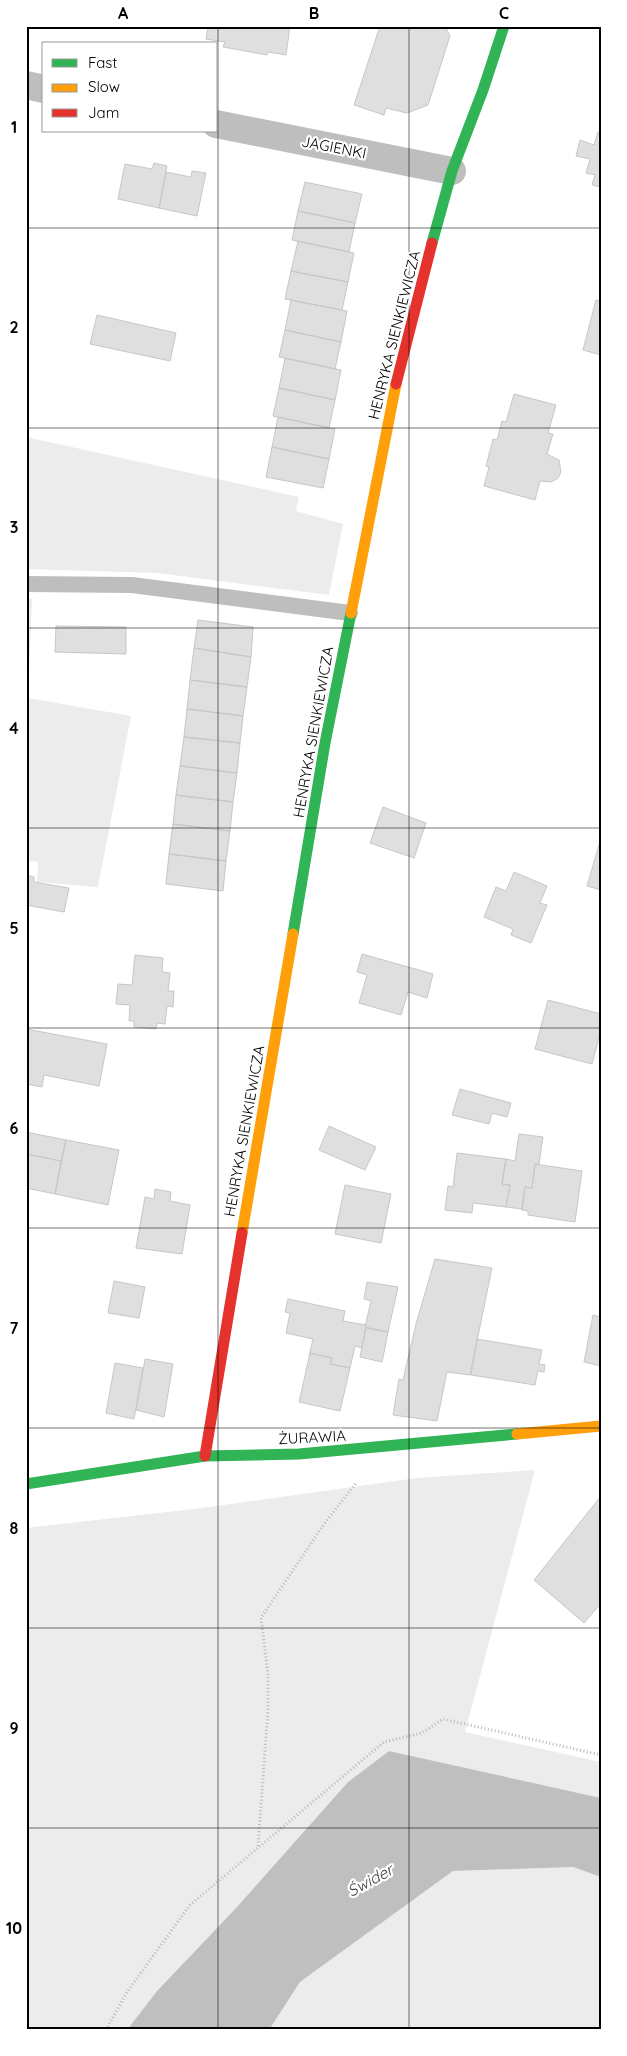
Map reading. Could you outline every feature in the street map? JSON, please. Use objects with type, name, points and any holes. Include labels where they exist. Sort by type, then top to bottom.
[{"type":"street","name":"HENRYKA SIENKIEWICZA","points":[[205,1456],[321,762],[400,358],[452,171],[483,90],[504,26]]},
{"type":"street","points":[[26,85],[42,89]]},
{"type":"street","name":"JAGIENKI","points":[[218,124],[452,171]]},
{"type":"street","name":"ŻURAWIA","points":[[26,1484],[205,1456],[299,1454],[384,1448],[601,1426]]},
{"type":"lane","points":[[26,584],[132,585],[350,613]]},
{"type":"path","points":[[258,1847],[268,1710],[268,1674],[261,1618],[324,1524],[384,1448]]},
{"type":"path","points":[[106,2030],[127,1992],[190,1905],[384,1742],[422,1733],[443,1719],[601,1756]]},
{"type":"shaded area","points":[[26,437],[299,497],[296,511],[343,524],[329,595],[157,573],[26,569]]},
{"type":"shaded area","points":[[26,599],[32,599],[28,698],[131,716],[98,887],[37,882],[38,862],[26,860]]},
{"type":"shaded area","points":[[535,1470],[465,1732],[601,1762],[601,1798],[389,1751],[348,1782],[237,1907],[157,1991],[127,2030],[26,2030],[26,1528],[202,1508],[417,1478]]},
{"type":"shaded area","points":[[573,1867],[601,1877],[601,2030],[269,2030],[300,1982],[453,1871]]},
{"type":"water","name":"Świder","points":[[389,1751],[601,1798],[601,1877],[573,1867],[453,1871],[300,1982],[269,2030],[127,2030],[157,1991],[237,1907],[348,1782]]},
{"type":"building","points":[[208,26],[290,26],[286,55],[268,52],[267,55],[223,47],[225,42],[206,39]]},
{"type":"building","points":[[380,26],[445,26],[450,36],[428,105],[407,113],[386,108],[384,115],[354,105]]},
{"type":"building","points":[[598,132],[601,133],[601,187],[592,185],[595,175],[586,173],[590,159],[576,156],[580,140],[594,145]]},
{"type":"building","points":[[154,163],[167,166],[159,208],[118,199],[125,164],[152,169]]},
{"type":"building","points":[[192,171],[206,173],[197,216],[159,208],[166,172],[191,177]]},
{"type":"building","points":[[305,182],[362,194],[355,223],[298,211]]},
{"type":"building","points":[[298,211],[355,223],[349,252],[292,240]]},
{"type":"building","points":[[298,241],[354,253],[348,282],[291,271]]},
{"type":"building","points":[[291,271],[348,282],[342,310],[285,299]]},
{"type":"building","points":[[291,300],[347,311],[341,342],[285,330]]},
{"type":"building","points":[[596,300],[601,301],[601,355],[583,350]]},
{"type":"building","points":[[97,315],[176,333],[170,361],[90,344]]},
{"type":"building","points":[[285,330],[341,342],[335,369],[279,357]]},
{"type":"building","points":[[285,358],[341,370],[335,400],[279,388]]},
{"type":"building","points":[[279,388],[335,400],[329,428],[273,416]]},
{"type":"building","points":[[514,394],[556,405],[548,433],[553,434],[547,454],[559,460],[561,472],[558,478],[551,482],[540,481],[535,500],[484,486],[489,467],[486,466],[493,439],[497,440],[502,421],[506,422]]},
{"type":"building","points":[[278,417],[335,429],[329,459],[272,447]]},
{"type":"building","points":[[272,447],[329,459],[323,488],[266,477]]},
{"type":"building","points":[[198,620],[253,627],[251,657],[194,648]]},
{"type":"building","points":[[56,626],[126,627],[126,654],[55,652]]},
{"type":"building","points":[[194,648],[251,657],[247,687],[190,680]]},
{"type":"building","points":[[190,680],[247,687],[243,716],[187,709]]},
{"type":"building","points":[[187,709],[243,716],[240,743],[184,737]]},
{"type":"building","points":[[184,737],[240,743],[237,773],[180,766]]},
{"type":"building","points":[[180,766],[237,773],[233,802],[176,795]]},
{"type":"building","points":[[176,795],[233,802],[230,831],[173,824]]},
{"type":"building","points":[[383,807],[426,823],[414,858],[370,843]]},
{"type":"building","points":[[173,824],[230,831],[226,861],[169,854]]},
{"type":"building","points":[[601,838],[601,890],[587,886]]},
{"type":"building","points":[[169,854],[226,861],[223,891],[166,884]]},
{"type":"building","points":[[514,872],[547,886],[540,903],[547,905],[531,943],[511,935],[513,929],[484,917],[496,887],[506,891]]},
{"type":"building","points":[[26,875],[34,877],[34,882],[69,888],[64,912],[26,905]]},
{"type":"building","points":[[362,954],[433,974],[427,998],[408,992],[401,1015],[359,1003],[367,975],[357,972]]},
{"type":"building","points":[[135,955],[163,958],[162,972],[170,973],[168,991],[174,991],[173,1007],[167,1006],[165,1024],[157,1023],[156,1029],[134,1027],[134,1021],[129,1021],[130,1005],[116,1004],[118,984],[132,985]]},
{"type":"building","points":[[548,1000],[601,1014],[601,1030],[592,1064],[535,1049]]},
{"type":"building","points":[[26,1029],[107,1044],[99,1086],[44,1075],[42,1087],[26,1084]]},
{"type":"building","points":[[460,1089],[511,1103],[507,1117],[492,1113],[489,1124],[452,1115]]},
{"type":"building","points":[[329,1126],[376,1147],[365,1170],[319,1150]]},
{"type":"building","points":[[26,1132],[66,1140],[61,1161],[26,1154]]},
{"type":"building","points":[[519,1134],[543,1137],[539,1164],[535,1164],[532,1188],[525,1187],[522,1209],[506,1207],[510,1185],[502,1184],[506,1159],[515,1161]]},
{"type":"building","points":[[66,1140],[119,1150],[108,1205],[55,1194]]},
{"type":"building","points":[[457,1153],[506,1159],[502,1184],[510,1185],[506,1207],[473,1203],[472,1213],[445,1210],[448,1186],[453,1187]]},
{"type":"building","points":[[26,1154],[61,1161],[55,1194],[26,1188]]},
{"type":"building","points":[[535,1164],[582,1171],[575,1222],[528,1215],[528,1211],[522,1210],[525,1187],[532,1188]]},
{"type":"building","points":[[345,1185],[391,1194],[381,1243],[335,1234]]},
{"type":"building","points":[[155,1189],[171,1192],[170,1201],[190,1205],[182,1254],[136,1248],[145,1197],[154,1199]]},
{"type":"building","points":[[435,1259],[492,1268],[470,1375],[447,1372],[437,1421],[393,1415],[399,1379],[403,1380],[416,1324]]},
{"type":"building","points":[[114,1281],[145,1287],[139,1318],[108,1313]]},
{"type":"building","points":[[367,1282],[398,1287],[388,1332],[365,1327],[371,1301],[364,1299]]},
{"type":"building","points":[[288,1299],[345,1311],[343,1321],[366,1325],[362,1348],[355,1346],[350,1368],[330,1364],[332,1358],[310,1353],[309,1356],[313,1339],[286,1333],[290,1313],[285,1312]]},
{"type":"building","points":[[593,1315],[601,1317],[601,1366],[584,1362]]},
{"type":"building","points":[[366,1328],[388,1332],[382,1362],[360,1357]]},
{"type":"building","points":[[477,1339],[542,1350],[539,1364],[545,1365],[544,1372],[538,1371],[535,1385],[471,1375]]},
{"type":"building","points":[[310,1353],[332,1358],[330,1364],[350,1368],[340,1411],[299,1402]]},
{"type":"building","points":[[145,1359],[173,1364],[164,1417],[136,1410]]},
{"type":"building","points":[[115,1363],[143,1368],[134,1419],[106,1413]]},
{"type":"building","points":[[601,1496],[601,1603],[584,1623],[534,1580]]},
{"type":"traffic: fast","points":[[432,243],[452,171],[483,90],[504,26]]},
{"type":"traffic: fast","points":[[293,934],[325,743],[351,613]]},
{"type":"traffic: fast","points":[[26,1484],[205,1456],[299,1454],[517,1434]]},
{"type":"traffic: slow","points":[[351,613],[396,384]]},
{"type":"traffic: slow","points":[[242,1233],[293,934]]},
{"type":"traffic: slow","points":[[517,1434],[601,1426]]},
{"type":"traffic: jam","points":[[396,384],[432,243]]},
{"type":"traffic: jam","points":[[205,1456],[242,1233]]}]
